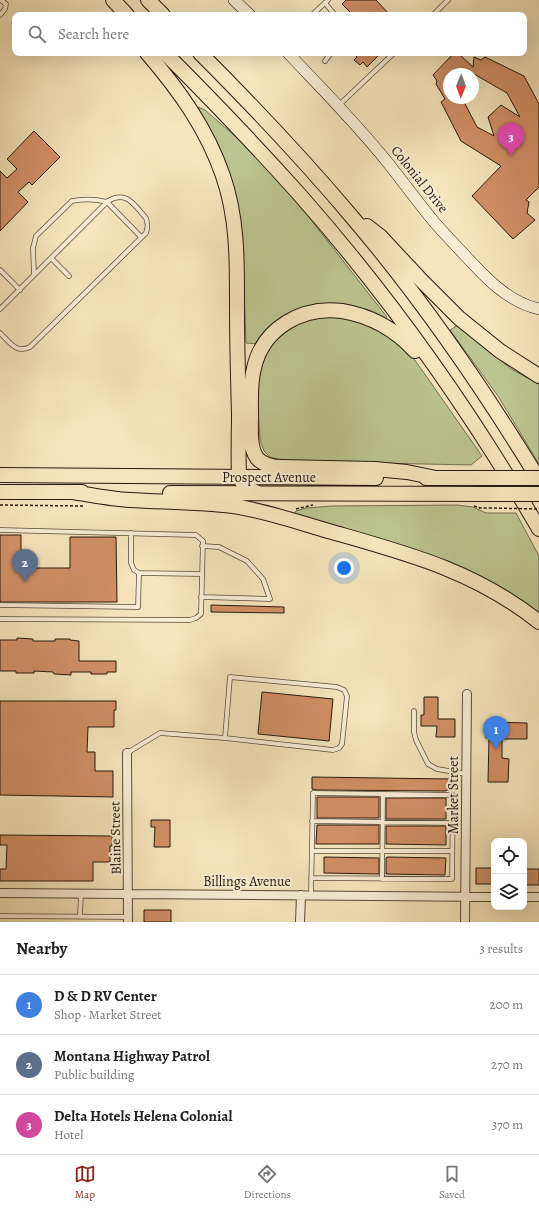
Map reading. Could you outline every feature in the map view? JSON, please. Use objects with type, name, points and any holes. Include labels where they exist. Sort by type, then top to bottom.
[{"type":"highway","points":[[102,0],[112,12]]},
{"type":"highway","points":[[112,0],[124,12]]},
{"type":"highway","points":[[148,0],[160,12]]},
{"type":"highway","points":[[149,56],[182,96],[203,130],[220,167],[232,206],[238,264],[237,307],[240,477],[243,484],[248,488],[255,492],[264,493]]},
{"type":"highway","points":[[168,56],[300,195],[374,285],[414,338],[477,428],[539,529]]},
{"type":"highway","points":[[203,56],[275,129],[353,217],[455,351],[492,405],[539,479]]},
{"type":"highway","points":[[353,217],[380,236],[436,295],[472,329],[500,351],[539,376]]},
{"type":"highway","points":[[436,478],[407,472],[375,469],[279,467],[272,466],[261,461],[255,454],[252,439],[251,386],[252,373],[256,360],[266,341],[276,330],[288,321],[314,311],[329,310],[344,312],[360,315],[374,320],[394,332],[410,346],[477,428]]},
{"type":"highway","name":"Prospect Avenue","points":[[0,476],[539,479]]},
{"type":"highway","name":"Prospect Avenue","points":[[0,492],[539,494]]},
{"type":"highway","points":[[73,492],[129,500],[225,505],[270,514],[388,548],[441,566],[496,592],[539,622]]},
{"type":"main road","points":[[234,0],[247,12]]},
{"type":"main road","name":"Colonial Drive","points":[[291,56],[339,105],[435,222],[474,265],[508,296],[525,305],[539,309]]},
{"type":"street","name":"Market Street","points":[[465,922],[467,694]]},
{"type":"street","name":"Blaine Street","points":[[127,753],[128,919]]},
{"type":"street","name":"Billings Avenue","points":[[0,893],[491,896]]},
{"type":"street","points":[[300,922],[301,895]]},
{"type":"street","points":[[527,897],[539,897]]},
{"type":"lane","points":[[0,16],[5,10],[6,4],[1,0]]},
{"type":"lane","points":[[436,12],[448,0]]},
{"type":"lane","points":[[315,12],[326,1],[332,12]]},
{"type":"lane","points":[[326,61],[329,56]]},
{"type":"lane","points":[[339,105],[391,56]]},
{"type":"lane","points":[[0,309],[107,202],[114,197],[121,196],[127,198],[146,218],[148,227],[146,232],[30,347],[25,350],[19,350],[0,333]]},
{"type":"lane","points":[[34,275],[33,248],[36,236],[72,201],[107,202],[141,237]]},
{"type":"lane","points":[[51,258],[69,276]]},
{"type":"lane","points":[[0,270],[20,290]]},
{"type":"lane","points":[[0,530],[196,535],[203,541],[201,614],[196,618],[190,620],[0,620]]},
{"type":"lane","points":[[131,533],[131,563],[134,570],[139,573],[202,574]]},
{"type":"lane","points":[[201,597],[270,599],[263,579],[247,561],[219,548],[202,546]]},
{"type":"lane","points":[[0,605],[138,607],[139,573]]},
{"type":"lane","points":[[127,753],[160,733],[225,738],[333,750],[339,748],[342,744],[347,696],[344,690],[337,687],[230,677],[225,738]]},
{"type":"lane","points":[[414,711],[414,732],[416,740],[428,764],[437,769],[466,774]]},
{"type":"lane","points":[[312,878],[452,879],[453,795],[313,793],[312,821],[312,851],[312,878],[312,895]]},
{"type":"lane","points":[[382,879],[383,794]]},
{"type":"lane","points":[[312,821],[453,822]]},
{"type":"lane","points":[[312,851],[452,851]]},
{"type":"lane","points":[[80,916],[81,893]]},
{"type":"lane","points":[[0,916],[80,916],[128,919]]},
{"type":"path","points":[[489,508],[539,509]]},
{"type":"green space","points":[[198,107],[205,110],[252,151],[308,216],[387,317],[383,319],[326,306],[259,344],[246,343],[242,236],[206,124]]},
{"type":"green space","points":[[325,315],[351,319],[377,326],[406,348],[482,456],[471,465],[283,461],[270,457],[264,451],[260,440],[257,391],[263,356],[275,339],[290,325]]},
{"type":"green space","points":[[458,325],[511,369],[539,384],[539,464],[498,396],[450,330]]},
{"type":"green space","points":[[457,505],[473,507],[486,513],[516,513],[539,556],[539,615],[489,583],[456,565],[411,549],[293,516],[296,511],[306,508],[332,506]]},
{"type":"building","points":[[346,0],[376,0],[387,12],[350,12],[342,4]]},
{"type":"building","points":[[356,56],[378,56],[367,67],[363,62],[360,65],[354,60],[357,57]]},
{"type":"building","points":[[451,56],[461,56],[473,67],[474,57],[481,60],[485,57],[524,76],[539,104],[539,187],[526,200],[529,202],[527,213],[535,220],[513,239],[472,196],[501,166],[461,141],[441,102],[443,100],[443,104],[465,104],[477,127],[494,136],[488,117],[501,105],[520,117],[507,93],[479,77],[479,68],[443,68],[443,96],[436,84],[437,81],[433,75]]},
{"type":"building","points":[[34,131],[60,157],[32,185],[29,182],[18,192],[28,202],[0,231],[0,171],[7,178],[17,169],[7,159]]},
{"type":"building","points":[[0,535],[21,535],[21,568],[70,568],[70,537],[116,537],[117,602],[0,602]]},
{"type":"building","points":[[211,605],[284,607],[284,613],[211,612]]},
{"type":"building","points":[[17,638],[33,639],[33,641],[70,639],[79,641],[79,661],[116,661],[116,672],[107,672],[107,674],[91,674],[91,672],[71,672],[71,675],[54,674],[53,672],[34,671],[34,673],[16,673],[16,671],[0,671],[0,640],[17,640]]},
{"type":"building","points":[[262,692],[333,699],[329,741],[258,734]]},
{"type":"building","points":[[424,697],[438,697],[438,719],[455,719],[455,737],[436,737],[437,726],[421,726],[421,715],[424,715]]},
{"type":"building","points":[[0,701],[116,701],[116,710],[114,710],[114,727],[88,727],[87,752],[95,752],[95,771],[113,771],[113,797],[0,795]]},
{"type":"building","points":[[486,722],[527,723],[527,739],[502,739],[502,758],[509,759],[508,782],[488,782],[489,738],[486,738]]},
{"type":"building","points":[[312,777],[451,779],[451,790],[317,790],[312,789]]},
{"type":"building","points":[[317,797],[379,797],[379,818],[317,818]]},
{"type":"building","points":[[386,798],[446,798],[446,819],[386,819]]},
{"type":"building","points":[[151,820],[170,820],[170,847],[154,847],[155,827],[151,827]]},
{"type":"building","points":[[317,825],[379,825],[379,844],[316,844]]},
{"type":"building","points":[[386,826],[446,826],[446,845],[386,844]]},
{"type":"building","points":[[0,835],[112,836],[112,846],[110,846],[110,862],[93,862],[93,881],[0,881],[0,869],[6,869],[7,845],[0,845]]},
{"type":"building","points":[[324,857],[379,858],[379,874],[324,873]]},
{"type":"building","points":[[387,857],[446,858],[445,875],[386,874]]},
{"type":"building","points":[[476,868],[491,868],[491,884],[476,884]]},
{"type":"building","points":[[527,869],[539,869],[539,885],[527,885]]},
{"type":"building","points":[[144,910],[171,910],[171,922],[144,922]]},
{"type":"place","name":"Delta Hotels Helena Colonial","points":[[511,156]]},
{"type":"place","name":"Montana Highway Patrol","points":[[25,582]]},
{"type":"place","name":"D & D RV Center","points":[[496,749]]}]
